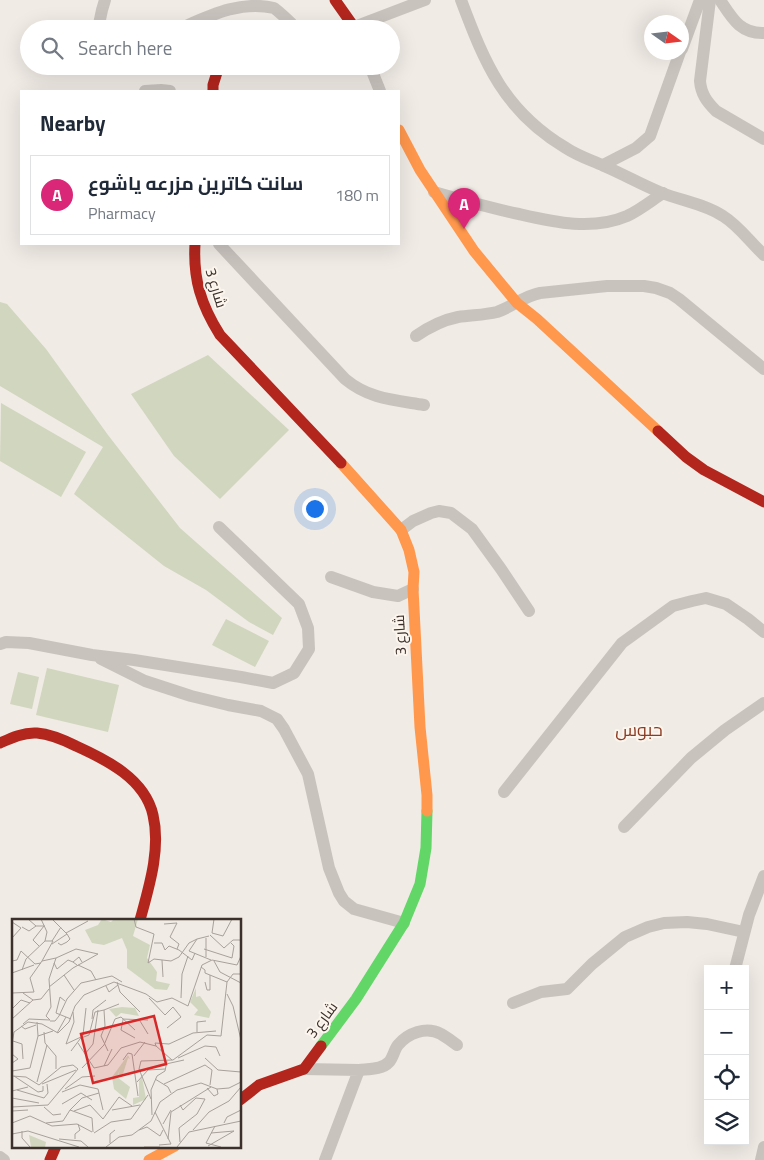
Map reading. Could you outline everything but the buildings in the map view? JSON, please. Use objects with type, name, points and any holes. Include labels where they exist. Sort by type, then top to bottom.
[{"type":"street","points":[[100,20],[105,0]]},
{"type":"street","points":[[197,20],[230,4],[247,0],[263,3],[273,8],[287,20]]},
{"type":"street","points":[[335,0],[349,20]]},
{"type":"street","points":[[374,20],[425,0]]},
{"type":"street","points":[[460,0],[475,39],[496,81],[530,123],[567,150],[583,158],[603,165],[663,193],[709,208],[721,214],[764,255]]},
{"type":"street","points":[[689,30],[700,0]]},
{"type":"street","points":[[710,0],[700,81],[702,94],[716,111],[764,139]]},
{"type":"street","points":[[720,0],[740,26],[753,32],[764,33]]},
{"type":"street","points":[[603,165],[636,148],[650,136],[678,60]]},
{"type":"street","points":[[213,90],[216,75]]},
{"type":"street","points":[[374,75],[380,90]]},
{"type":"street","points":[[400,132],[420,170],[474,251],[517,303],[537,319],[686,457],[704,470],[764,502]]},
{"type":"street","points":[[434,192],[486,207],[575,224],[608,222],[627,216],[640,210],[663,193]]},
{"type":"street","name":"شارع 3","points":[[195,245],[194,270],[197,287],[211,322],[227,342],[357,480],[401,530],[409,550],[414,572],[412,589],[420,727],[427,795],[426,848],[420,884],[404,923],[356,999],[304,1069]]},
{"type":"street","points":[[220,245],[355,388],[383,398],[424,405]]},
{"type":"street","points":[[416,336],[450,319],[495,312],[531,295],[540,293],[607,286],[644,286],[670,293],[679,299],[764,369]]},
{"type":"street","points":[[401,530],[431,513],[439,511],[451,513],[472,529],[501,569],[528,612]]},
{"type":"street","points":[[2,641],[28,643],[241,676],[272,683],[294,673],[309,649],[308,628],[299,604],[219,527]]},
{"type":"street","points":[[331,577],[373,592],[398,596],[412,589]]},
{"type":"street","points":[[504,792],[622,644],[673,606],[706,598],[726,604],[764,632]]},
{"type":"street","points":[[92,654],[145,681],[191,696],[261,711],[277,719],[308,774],[329,868],[339,893],[344,901],[354,909],[404,923]]},
{"type":"street","points":[[624,827],[691,758],[725,730],[764,703]]},
{"type":"street","points":[[0,743],[17,736],[36,733],[47,734],[101,758],[123,772],[138,787],[150,806],[153,815],[155,848],[146,899],[140,919]]},
{"type":"street","points":[[736,965],[749,915],[764,876]]},
{"type":"street","points":[[513,1003],[540,992],[567,989],[592,964],[625,937],[664,922],[707,924],[744,932]]},
{"type":"street","points":[[241,1099],[259,1085],[304,1069],[358,1070],[375,1069],[383,1066],[389,1062],[397,1046],[403,1040],[409,1035],[420,1032],[439,1033],[457,1045]]},
{"type":"street","points":[[325,1160],[358,1070]]},
{"type":"street","points":[[761,1160],[764,1147]]},
{"type":"street","points":[[50,1160],[55,1148]]},
{"type":"street","points":[[149,1160],[171,1148]]},
{"type":"street","points":[[0,1157],[4,1160]]},
{"type":"green space","points":[[0,302],[7,304],[46,349],[108,435],[180,528],[282,618],[273,635],[249,622],[206,590],[164,566],[74,494],[103,447],[0,386]]},
{"type":"green space","points":[[208,355],[289,430],[220,499],[174,456],[131,394]]},
{"type":"green space","points":[[1,403],[86,452],[61,497],[0,461]]},
{"type":"green space","points":[[226,619],[269,641],[255,667],[212,645]]},
{"type":"green space","points":[[47,668],[119,685],[108,732],[36,715]]},
{"type":"green space","points":[[18,672],[39,677],[32,709],[10,704]]},
{"type":"traffic: fast","points":[[321,1046],[356,999],[404,923],[420,884],[426,848],[427,811]]},
{"type":"traffic: slow","points":[[400,132],[420,170],[474,251],[517,303],[537,319],[658,431]]},
{"type":"traffic: slow","points":[[341,463],[401,530],[409,550],[414,572],[413,589],[420,727],[427,811]]},
{"type":"traffic: slow","points":[[149,1160],[171,1148]]},
{"type":"traffic: jam","points":[[335,0],[349,20]]},
{"type":"traffic: jam","points":[[213,90],[216,75]]},
{"type":"traffic: jam","points":[[195,245],[195,269],[203,302],[220,335],[341,463]]},
{"type":"traffic: jam","points":[[658,431],[686,457],[704,470],[764,502]]},
{"type":"traffic: jam","points":[[0,743],[27,733],[57,738],[112,764],[142,791],[149,802],[153,815],[156,841],[153,868],[140,919]]},
{"type":"traffic: jam","points":[[241,1099],[259,1085],[304,1069],[321,1046]]},
{"type":"traffic: jam","points":[[50,1160],[55,1148]]},
{"type":"place","name":"سانت كاترين مزرعه ياشوع","points":[[464,229]]},
{"type":"district","name":"حبوس","points":[[639,730]]}]
